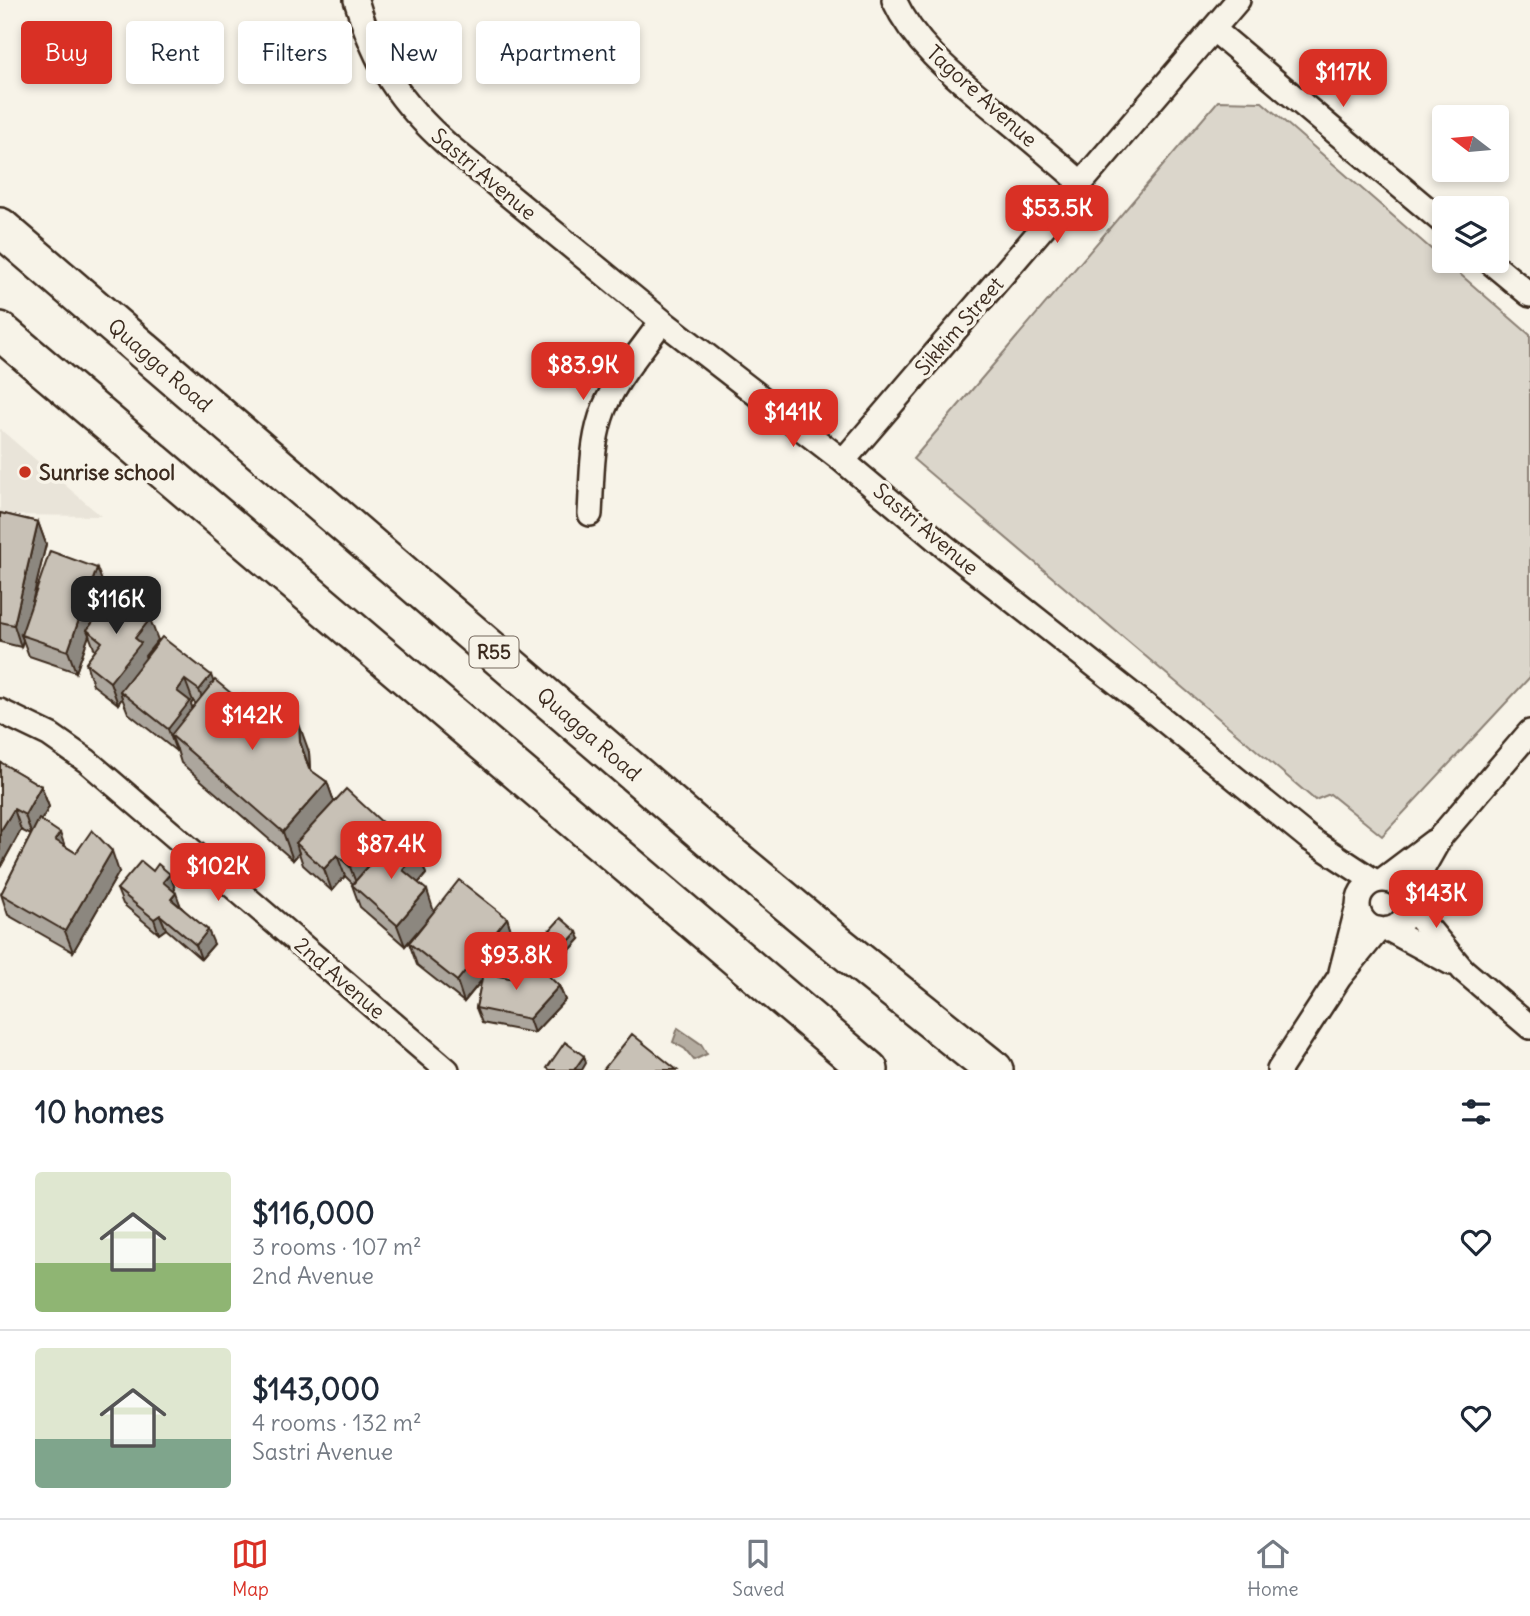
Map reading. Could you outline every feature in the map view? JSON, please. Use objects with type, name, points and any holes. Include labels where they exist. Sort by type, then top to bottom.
[{"type":"main road","name":"Quagga Road","points":[[0,227],[705,834],[994,1070]]},
{"type":"main road","points":[[0,331],[869,1070]]},
{"type":"street","name":"Sastri Avenue","points":[[356,0],[368,38],[384,72],[423,124],[662,321],[844,461],[944,546],[1139,699],[1310,839],[1369,891]]},
{"type":"street","name":"Tagore Avenue","points":[[894,0],[916,37],[954,75],[1081,183]]},
{"type":"street","name":"Sikkim Street","points":[[844,461],[1238,0]]},
{"type":"street","points":[[1213,29],[1432,213]]},
{"type":"street","points":[[1503,273],[1530,295]]},
{"type":"street","points":[[590,514],[594,442],[601,415],[611,394],[662,321]]},
{"type":"street","name":"2nd Avenue","points":[[0,711],[50,734],[86,761],[447,1070]]},
{"type":"street","points":[[1339,978],[1369,891],[1441,836],[1530,732]]},
{"type":"street","points":[[1279,1070],[1339,978],[1384,929],[1403,920],[1407,900],[1441,836]]},
{"type":"street","points":[[1369,891],[1394,882],[1462,970],[1530,1027]]},
{"type":"street","points":[[1369,891],[1361,917],[1369,925],[1384,929],[1462,970]]},
{"type":"shaded area","points":[[1218,101],[1262,102],[1432,250],[1432,273],[1459,273],[1530,335],[1530,677],[1382,836],[1330,794],[1315,800],[913,459]]},
{"type":"shaded area","name":"Sunrise school","points":[[0,429],[101,516],[0,515]]},
{"type":"shaded area","points":[[678,1028],[701,1044],[707,1054],[694,1060],[685,1049],[673,1042]]},
{"type":"building","points":[[0,513],[38,522],[14,625],[0,622]]},
{"type":"building","points":[[50,551],[97,568],[68,651],[21,635]]},
{"type":"building","points":[[116,592],[150,619],[135,638],[141,643],[110,682],[86,663],[102,642],[87,630]]},
{"type":"building","points":[[162,637],[211,675],[199,690],[185,680],[177,691],[190,701],[168,729],[120,691]]},
{"type":"building","points":[[215,680],[232,694],[246,695],[252,709],[277,704],[292,711],[299,724],[300,742],[309,769],[327,782],[283,832],[171,735]]},
{"type":"building","points":[[0,762],[41,786],[25,815],[14,809],[0,832]]},
{"type":"building","points":[[346,789],[385,825],[350,867],[337,855],[324,869],[296,843]]},
{"type":"building","points":[[39,819],[60,833],[55,840],[76,853],[92,830],[112,851],[65,931],[1,894]]},
{"type":"building","points":[[397,833],[418,852],[403,870],[427,890],[397,925],[352,885]]},
{"type":"building","points":[[141,861],[153,871],[158,864],[170,874],[163,882],[176,893],[171,899],[208,930],[196,945],[160,915],[154,919],[117,889]]},
{"type":"building","points":[[459,880],[507,918],[457,981],[409,943]]},
{"type":"building","points":[[561,918],[577,932],[566,944],[550,930]]},
{"type":"building","points":[[532,960],[559,986],[529,1019],[476,1008],[483,973],[514,979]]},
{"type":"building","points":[[632,1034],[677,1070],[603,1070]]},
{"type":"building","points":[[565,1042],[584,1056],[574,1070],[550,1070],[547,1068]]},
{"type":"place","name":"Sunrise school","points":[[25,472]]}]
